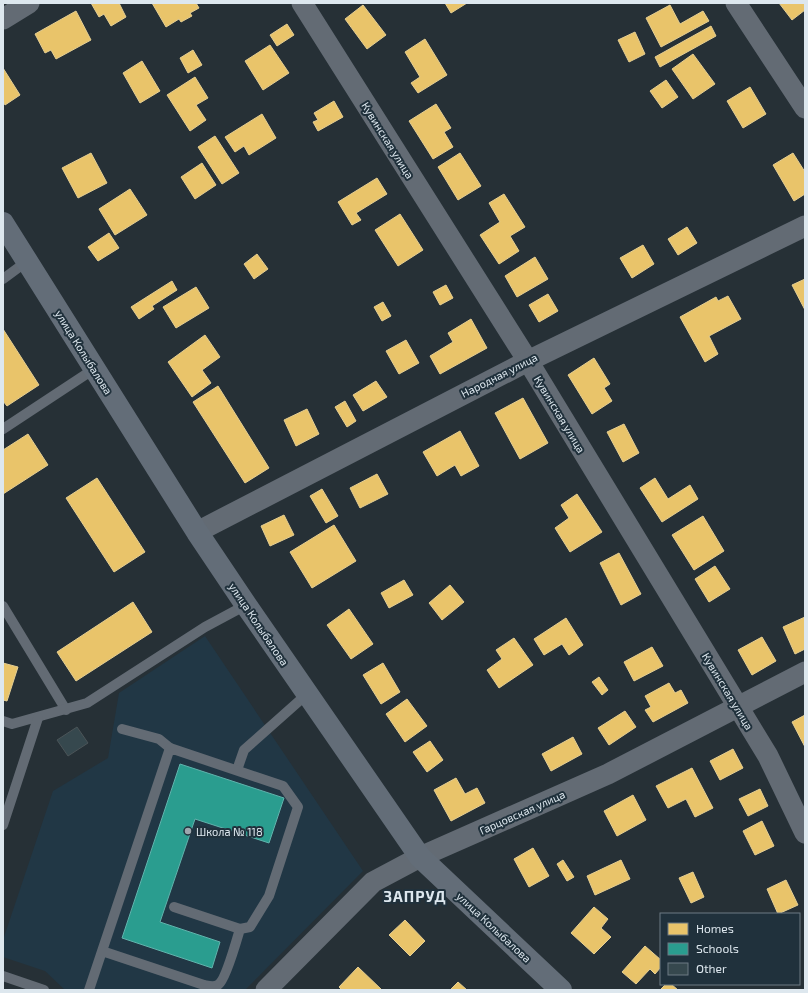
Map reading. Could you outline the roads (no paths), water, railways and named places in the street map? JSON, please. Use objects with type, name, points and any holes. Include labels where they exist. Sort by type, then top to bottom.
[{"type":"street","points":[[3,19],[29,3]]},
{"type":"street","name":"Кувинская улица","points":[[302,3],[528,360],[738,706],[768,756],[805,833]]},
{"type":"street","points":[[736,3],[805,108]]},
{"type":"street","name":"улица Колыбалова","points":[[3,223],[26,262],[197,532],[420,857],[561,990]]},
{"type":"street","name":"Народная улица","points":[[197,532],[528,360],[805,226]]},
{"type":"street","name":"Гарцовская улица","points":[[266,990],[374,882],[420,857],[608,774],[805,672]]},
{"type":"lane","points":[[3,280],[26,262]]},
{"type":"lane","points":[[3,429],[94,369]]},
{"type":"lane","points":[[3,721],[12,724],[38,718],[87,703],[205,627],[246,605]]},
{"type":"lane","points":[[3,606],[66,710]]},
{"type":"lane","points":[[237,770],[244,750],[307,694]]},
{"type":"lane","points":[[3,825],[38,718]]},
{"type":"lane","points":[[122,729],[159,739],[170,748],[283,786],[298,807],[268,896],[250,927],[240,929],[174,907]]},
{"type":"lane","points":[[89,990],[170,748]]},
{"type":"lane","points":[[102,951],[212,987],[220,984],[224,977],[240,929]]},
{"type":"lane","points":[[3,976],[40,989]]},
{"type":"place","name":"Школа № 118","points":[[188,831]]},
{"type":"district","name":"ЗАПРУД","points":[[415,896]]}]
